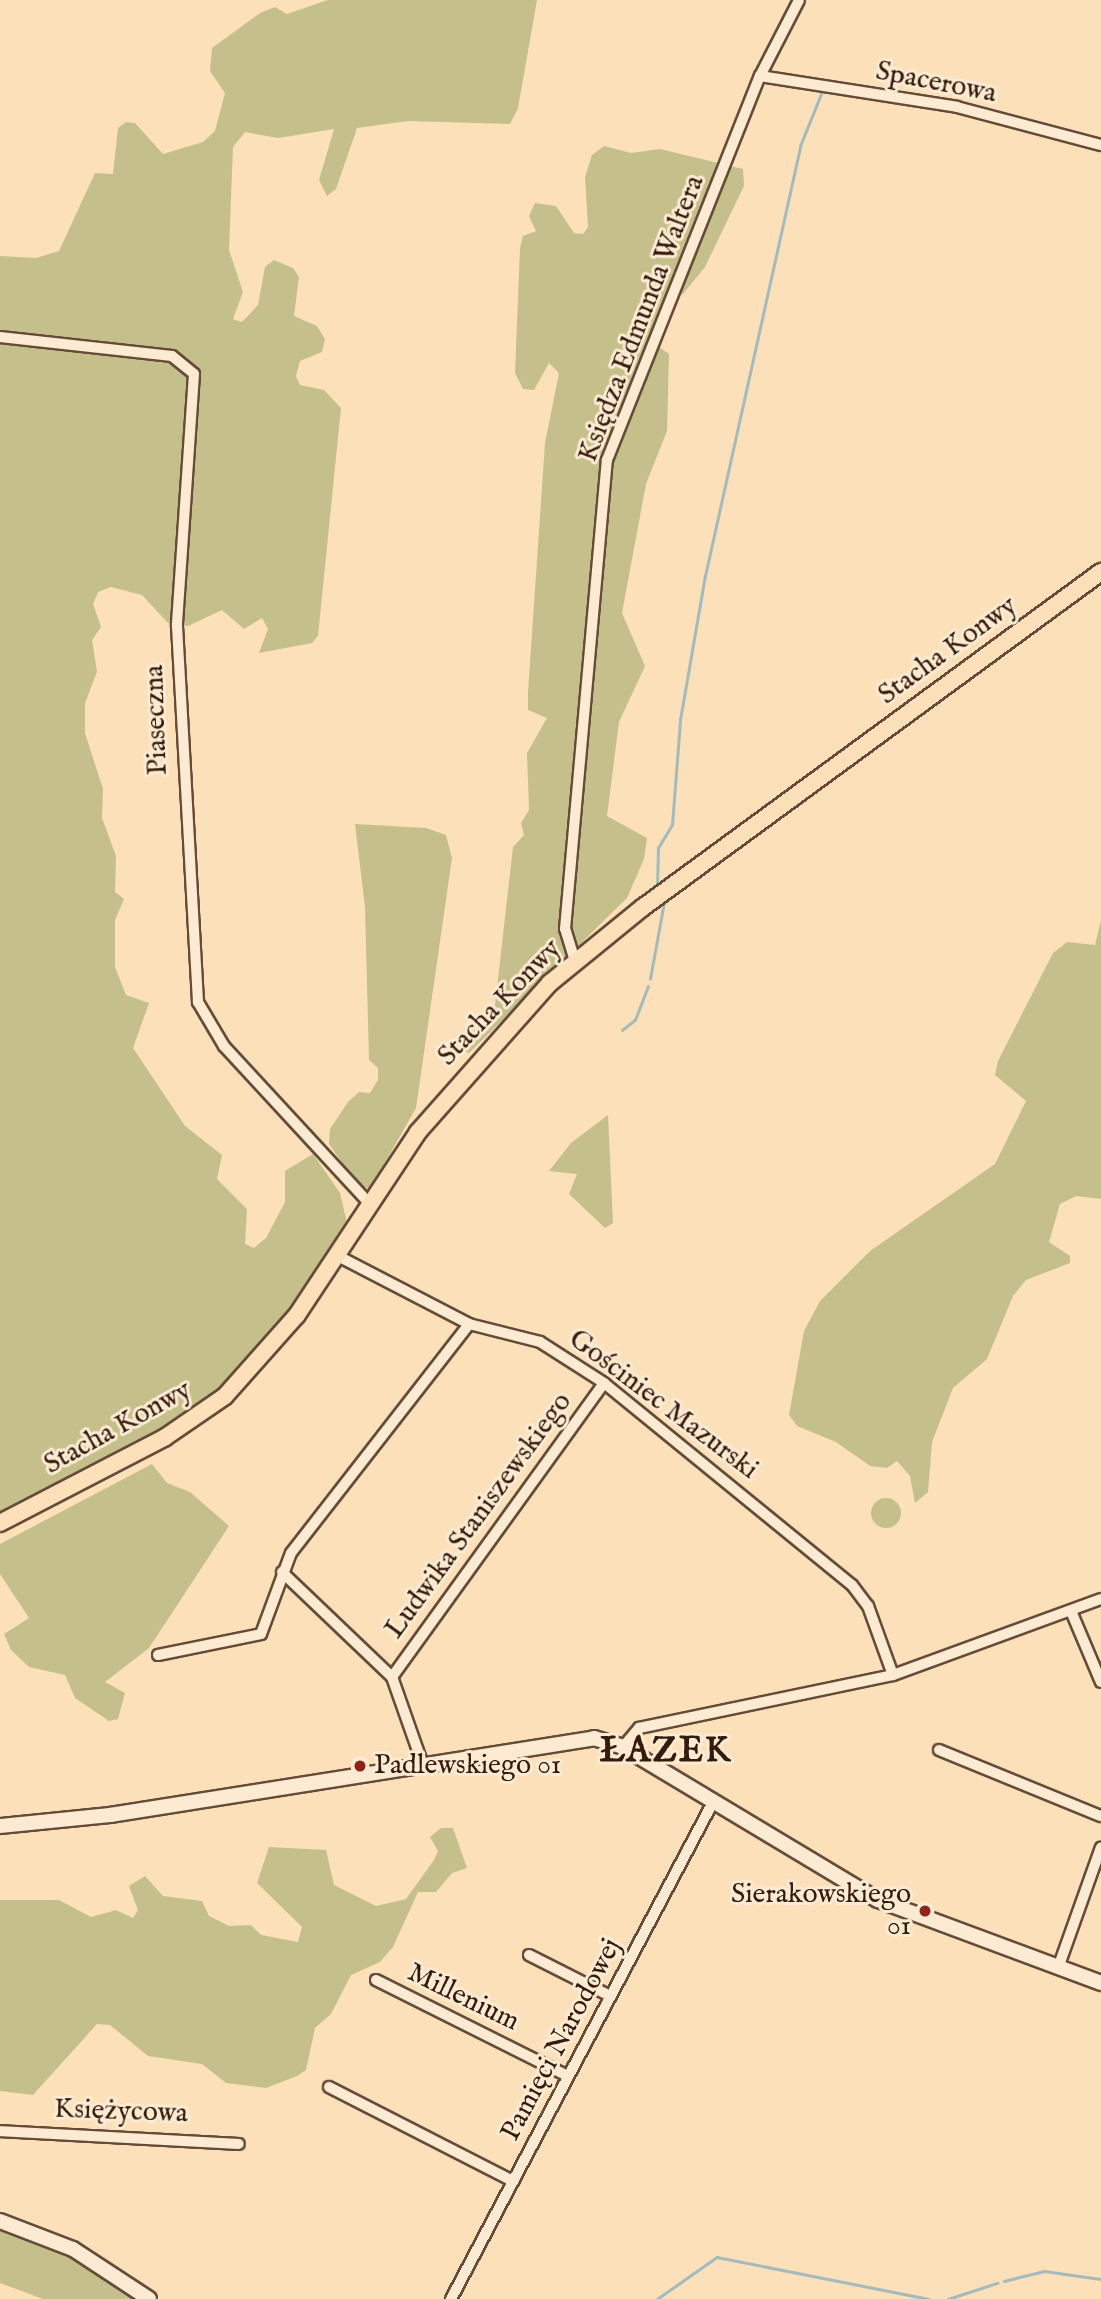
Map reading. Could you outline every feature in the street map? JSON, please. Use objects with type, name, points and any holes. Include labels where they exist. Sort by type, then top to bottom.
[{"type":"main road","name":"Stacha Konwy","points":[[0,1523],[210,1408],[276,1344],[369,1203],[484,1051],[575,961],[1101,572]]},
{"type":"street","name":"Księdza Edmunda Waltera","points":[[575,961],[565,929],[607,460],[760,76],[799,0]]},
{"type":"street","name":"Spacerowa","points":[[760,76],[957,107],[1101,145]]},
{"type":"street","name":"Piaseczna","points":[[0,337],[172,356],[194,374],[177,626],[198,1002],[223,1046],[369,1203]]},
{"type":"street","name":"Gościniec Mazurski","points":[[335,1255],[469,1324],[540,1342],[604,1383],[852,1585],[868,1606],[893,1675]]},
{"type":"street","points":[[158,1655],[257,1638],[282,1572],[339,1486],[469,1324]]},
{"type":"street","name":"Ludwika Staniszewskiego","points":[[393,1677],[604,1383]]},
{"type":"street","points":[[282,1572],[393,1677],[422,1762]]},
{"type":"street","points":[[623,1747],[639,1728],[893,1675],[1101,1599]]},
{"type":"street","points":[[1071,1611],[1101,1682]]},
{"type":"street","points":[[0,1826],[110,1815],[422,1762],[579,1739],[623,1747],[878,1900],[1101,1983]]},
{"type":"street","points":[[939,1750],[1101,1816]]},
{"type":"street","name":"Pamięci Narodowej","points":[[451,2299],[713,1802]]},
{"type":"street","points":[[1058,1968],[1101,1847]]},
{"type":"street","points":[[529,1955],[610,1996]]},
{"type":"street","name":"Millenium","points":[[376,1980],[568,2076]]},
{"type":"street","points":[[329,2087],[513,2181]]},
{"type":"street","name":"Księżycowa","points":[[0,2131],[198,2137],[239,2144]]},
{"type":"street","points":[[0,2221],[73,2249],[149,2299]]},
{"type":"shaded area","points":[[328,0],[537,0],[518,108],[510,124],[408,121],[357,128],[336,189],[327,196],[319,180],[334,129],[278,138],[245,132],[233,147],[229,250],[243,292],[233,319],[242,322],[258,305],[265,267],[274,260],[293,268],[299,277],[294,316],[317,326],[325,339],[322,352],[300,361],[296,376],[300,385],[324,390],[341,408],[318,636],[312,643],[259,653],[268,629],[262,618],[244,629],[222,610],[188,626],[168,623],[142,595],[111,587],[98,592],[93,604],[101,627],[92,640],[97,672],[85,703],[85,733],[103,789],[102,818],[116,856],[115,892],[124,899],[115,920],[115,967],[126,995],[149,1003],[133,1048],[185,1126],[222,1155],[217,1179],[247,1209],[245,1244],[254,1248],[266,1238],[285,1202],[285,1171],[313,1154],[340,1193],[347,1223],[278,1335],[205,1404],[0,1515],[0,256],[36,258],[59,251],[95,173],[113,174],[118,128],[126,122],[135,123],[163,154],[203,142],[215,131],[225,93],[210,71],[212,48],[260,13],[275,7],[287,14]]},
{"type":"shaded area","points":[[604,146],[631,153],[660,149],[743,169],[744,186],[705,267],[683,294],[665,298],[648,339],[669,354],[667,431],[646,484],[622,613],[645,666],[619,722],[607,816],[647,838],[644,859],[627,898],[469,1053],[460,1050],[466,1030],[494,1014],[513,847],[524,835],[521,823],[529,810],[527,753],[547,718],[528,710],[528,692],[545,443],[559,373],[549,363],[534,390],[523,389],[515,373],[520,248],[523,236],[536,231],[529,216],[535,203],[556,206],[574,233],[583,234],[588,227],[585,177],[592,155]]},
{"type":"shaded area","points":[[355,824],[426,828],[446,835],[452,858],[416,1108],[370,1189],[357,1184],[329,1144],[330,1129],[348,1102],[359,1092],[370,1093],[378,1080],[378,1068],[369,1060],[365,907]]},
{"type":"shaded area","points":[[1101,920],[1101,1199],[1076,1196],[1060,1204],[1049,1242],[1070,1256],[1070,1263],[1026,1280],[1013,1296],[987,1359],[953,1388],[932,1442],[928,1492],[915,1503],[910,1476],[897,1461],[887,1468],[870,1466],[836,1442],[797,1426],[789,1415],[804,1331],[820,1301],[870,1251],[995,1164],[1026,1101],[995,1075],[998,1061],[1053,953],[1067,942],[1095,945]]},
{"type":"shaded area","points":[[608,1115],[613,1223],[605,1228],[569,1194],[577,1174],[549,1171],[571,1143]]},
{"type":"shaded area","points":[[152,1464],[167,1483],[190,1492],[229,1526],[149,1648],[105,1682],[125,1693],[118,1719],[109,1721],[75,1698],[65,1675],[29,1667],[11,1650],[4,1634],[29,1618],[0,1574],[0,1544]]},
{"type":"shaded area","points":[[886,1498],[892,1499],[900,1507],[900,1519],[892,1527],[886,1528],[880,1527],[872,1519],[871,1513],[872,1507],[880,1499]]},
{"type":"shaded area","points":[[441,1828],[453,1828],[467,1868],[452,1873],[436,1892],[418,1892],[393,1947],[380,1962],[351,1975],[331,2014],[315,2028],[306,2070],[297,2076],[266,2088],[226,2083],[202,2064],[148,2056],[110,2025],[97,2024],[33,2095],[0,2091],[0,1900],[59,1900],[91,1917],[116,1910],[133,1918],[138,1910],[129,1886],[145,1876],[163,1896],[202,1901],[209,1916],[229,1926],[251,1925],[261,1935],[298,1942],[302,1927],[257,1883],[269,1847],[326,1850],[334,1885],[376,1906],[406,1899],[434,1860],[438,1851],[430,1837]]},
{"type":"shaded area","points":[[0,2227],[79,2260],[138,2299],[43,2299],[0,2283]]},
{"type":"waterway","points":[[657,888],[658,848],[672,825],[680,720],[705,576],[800,146],[821,94]]},
{"type":"waterway","points":[[650,979],[664,902]]},
{"type":"waterway","points":[[622,1030],[635,1020],[648,986]]},
{"type":"waterway","points":[[657,2299],[717,2257],[929,2299]]},
{"type":"waterway","points":[[1004,2281],[1044,2271],[1101,2279]]},
{"type":"waterway","points":[[948,2299],[997,2283]]},
{"type":"place","name":"Padlewskiego 01","points":[[360,1766]]},
{"type":"place","name":"Sierakowskiego 01","points":[[925,1911]]},
{"type":"district","name":"ŁAZEK","points":[[666,1752]]}]
